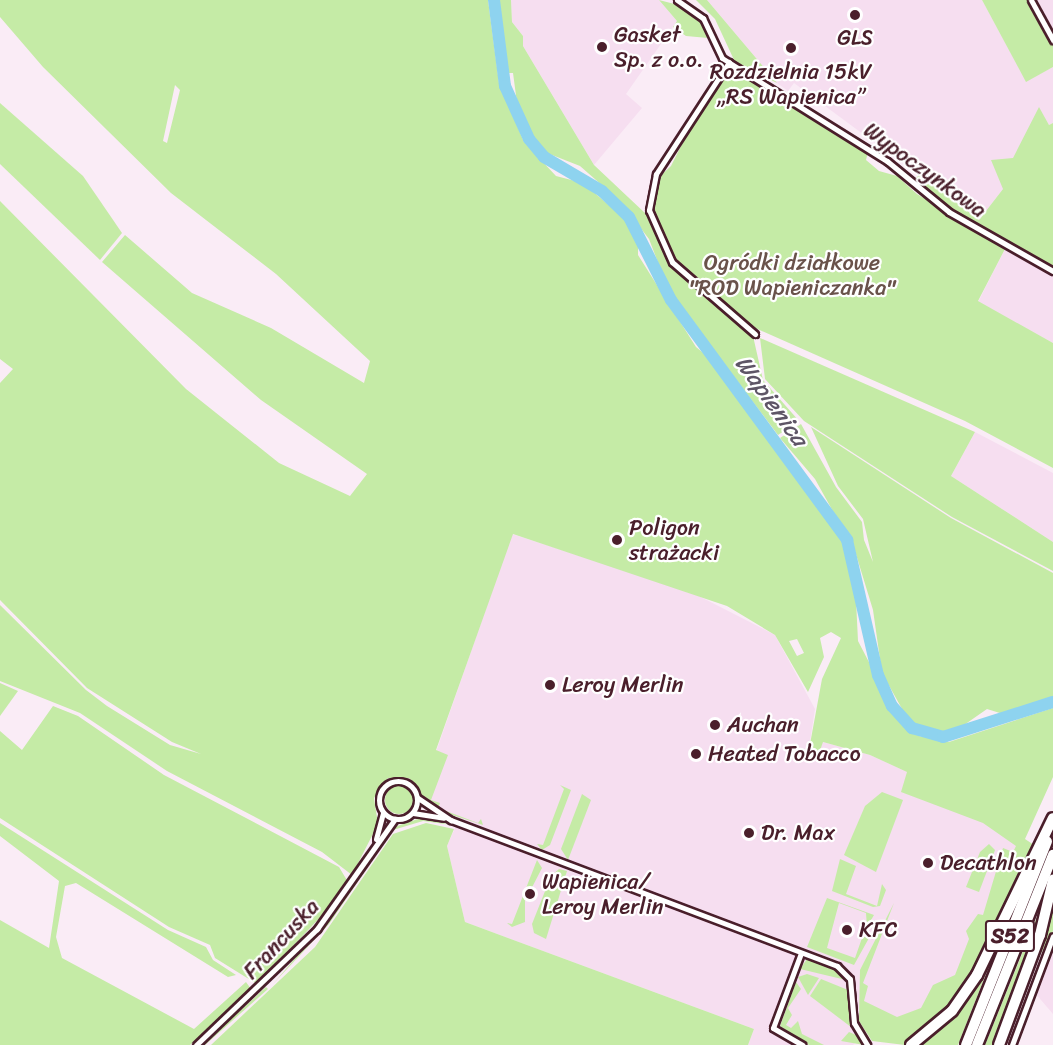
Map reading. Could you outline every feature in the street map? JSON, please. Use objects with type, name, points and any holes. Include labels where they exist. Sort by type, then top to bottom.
[{"type":"highway","points":[[911,1045],[967,990],[1053,818]]},
{"type":"highway","name":"S52","points":[[966,1045],[1053,826]]},
{"type":"highway","name":"S52","points":[[977,1045],[1053,855]]},
{"type":"highway","points":[[999,1045],[1040,935],[1053,880]]},
{"type":"street","name":"Wypoczynkowa","points":[[677,0],[703,18],[716,51],[729,62],[887,161],[941,207],[1053,271]]},
{"type":"street","points":[[1031,0],[1053,40]]},
{"type":"street","points":[[729,62],[656,174],[649,210],[672,262],[755,334]]},
{"type":"street","points":[[451,820],[418,798],[412,786],[394,781],[380,794],[383,813],[395,819],[413,813],[451,820],[801,953],[847,975],[854,992],[854,1023],[867,1045]]},
{"type":"street","points":[[413,813],[418,798]]},
{"type":"street","name":"Francuska","points":[[375,844],[383,813]]},
{"type":"street","name":"Francuska","points":[[196,1045],[317,928],[395,819]]},
{"type":"street","points":[[1012,1045],[1053,936]]},
{"type":"street","points":[[801,953],[773,1028],[802,1045]]},
{"type":"shaded area","points":[[511,0],[659,0],[677,21],[626,94],[642,108],[594,165],[523,46],[523,36],[512,22]]},
{"type":"shaded area","points":[[707,0],[982,0],[1026,81],[1053,67],[1053,123],[1049,125],[1039,108],[1003,189],[979,220],[794,83],[788,91],[777,83]]},
{"type":"shaded area","points":[[1034,0],[1053,0],[1053,34]]},
{"type":"shaded area","points":[[1006,247],[1053,274],[1053,343],[978,302]]},
{"type":"shaded area","points":[[975,432],[1053,473],[1053,542],[951,476]]},
{"type":"shaded area","points":[[512,534],[689,591],[775,635],[815,709],[808,755],[823,742],[870,755],[991,810],[1025,839],[952,990],[928,1014],[869,1029],[853,1045],[748,1045],[754,1029],[465,922],[447,846],[459,819],[428,804],[422,792]]},
{"type":"shaded area","points":[[1053,946],[1053,1014],[1035,993]]},
{"type":"green space","points":[[0,0],[488,0],[499,83],[524,142],[556,176],[583,183],[625,219],[638,242],[638,255],[696,347],[712,360],[841,537],[855,580],[858,641],[899,720],[919,736],[949,742],[1053,708],[1053,777],[1025,839],[1034,845],[974,973],[950,1008],[905,1045],[872,1041],[859,1021],[860,970],[894,903],[863,983],[868,986],[864,1001],[897,1017],[921,1008],[933,985],[955,975],[969,939],[966,931],[978,914],[983,915],[1003,848],[1013,852],[1016,846],[983,823],[901,792],[907,772],[870,755],[823,742],[817,759],[808,755],[822,679],[841,638],[831,632],[820,638],[824,657],[808,692],[775,635],[727,606],[513,534],[436,750],[448,755],[431,800],[440,803],[438,808],[478,823],[481,819],[483,825],[443,812],[424,799],[409,778],[388,778],[374,798],[378,824],[352,875],[322,852],[167,771],[80,713],[0,681],[0,605],[86,690],[107,706],[170,745],[201,754],[172,742],[87,688],[0,600],[0,383],[13,369],[0,359],[0,201],[186,389],[279,463],[350,496],[367,474],[261,400],[102,262],[125,235],[192,293],[271,328],[364,383],[370,361],[276,274],[171,193],[43,67],[0,17]],"holes":[[[175,85],[180,90],[167,143],[163,141]],[[797,639],[804,653],[797,656],[789,641]]]},
{"type":"green space","points":[[498,0],[511,0],[512,22],[523,36],[523,46],[594,165],[646,214],[671,264],[753,336],[763,380],[799,421],[778,435],[669,291],[649,239],[620,201],[580,166],[547,153],[532,136],[517,103],[513,73],[508,73]]},
{"type":"green space","points":[[659,0],[686,7],[702,20],[708,38],[686,36],[673,27],[677,21]]},
{"type":"green space","points":[[696,0],[707,0],[777,83],[735,62],[715,19]]},
{"type":"green space","points":[[982,0],[1029,0],[1053,44],[1053,67],[1026,82]]},
{"type":"green space","name":"Ogródki działkowe \"ROD Wapieniczanka\"","points":[[730,68],[868,152],[866,160],[879,171],[897,176],[917,194],[1006,247],[978,301],[1053,343],[1053,468],[965,421],[753,327],[676,260],[653,209],[656,180],[671,166],[697,114]]},
{"type":"green space","points":[[0,103],[83,176],[122,233],[100,260],[0,164]]},
{"type":"green space","points":[[1039,107],[1049,125],[1053,123],[1053,267],[949,209],[913,181],[920,174],[979,220],[1003,189],[991,160],[1013,158]]},
{"type":"green space","points":[[760,338],[975,432],[951,476],[1053,542],[1053,571],[952,517],[804,421],[765,379]]},
{"type":"green space","points":[[801,424],[836,487],[862,522],[864,540],[873,562],[863,519],[838,486],[811,427],[951,518],[1053,573],[1053,699],[1003,714],[987,709],[954,732],[921,729],[906,716],[882,673],[873,610],[855,551],[815,479],[780,438]]},
{"type":"green space","points":[[0,683],[18,691],[0,716]]},
{"type":"green space","points":[[53,706],[78,716],[164,775],[339,867],[348,882],[330,907],[257,984],[215,958],[210,945],[169,927],[0,818],[0,731],[22,750]]},
{"type":"green space","points":[[560,785],[571,790],[550,845],[542,850],[537,844],[543,845],[564,789]]},
{"type":"green space","points":[[399,786],[409,790],[413,800],[409,810],[399,814],[389,810],[385,800],[389,790]]},
{"type":"green space","points":[[882,792],[903,800],[876,872],[844,855],[865,806]]},
{"type":"green space","points":[[582,794],[591,800],[568,860],[561,849]]},
{"type":"green space","points":[[421,818],[452,825],[423,821],[393,830],[329,924],[273,984],[339,907],[391,828]]},
{"type":"green space","points":[[0,823],[168,930],[206,947],[213,960],[236,975],[228,977],[76,883],[65,886],[56,937],[62,958],[194,1029],[246,982],[251,989],[190,1045],[0,1045],[0,920],[49,948],[59,881],[0,836]]},
{"type":"green space","points":[[426,823],[454,829],[447,846],[465,922],[754,1029],[748,1045],[211,1045],[315,947],[393,834]]},
{"type":"green space","points":[[989,844],[995,850],[979,892],[966,887],[980,852]]},
{"type":"green space","points":[[840,859],[856,866],[846,894],[877,906],[882,884],[886,890],[880,906],[873,907],[832,891]]},
{"type":"green space","points":[[537,860],[542,868],[525,901],[525,922],[512,927],[507,923],[512,924]]},
{"type":"green space","points":[[559,869],[567,871],[546,939],[534,933],[532,924],[551,876]]},
{"type":"green space","points":[[1045,897],[1032,945],[993,1045],[985,1045]]},
{"type":"green space","points":[[827,898],[874,915],[867,927],[866,913],[839,903],[827,948],[855,958],[862,938],[858,935],[869,938],[854,965],[807,947]]},
{"type":"green space","points":[[1053,901],[1053,931],[1037,961],[1049,921]]},
{"type":"green space","points":[[1008,918],[958,1045],[919,1045],[965,1002]]},
{"type":"green space","points":[[807,959],[831,968],[846,980],[800,969]]},
{"type":"green space","points":[[807,974],[819,978],[808,995],[798,977]]},
{"type":"green space","points":[[821,979],[848,990],[851,1027],[810,996]]},
{"type":"green space","points":[[796,982],[801,989],[788,1008],[792,1015],[786,1025],[791,1028],[798,1021],[802,1034],[824,1045],[809,1045],[780,1026]]},
{"type":"green space","points":[[266,987],[268,989],[204,1044]]},
{"type":"green space","points":[[849,1032],[856,1035],[864,1045],[841,1041]]},
{"type":"waterway","name":"Wapienica","points":[[494,0],[505,86],[529,139],[544,157],[602,191],[629,217],[671,300],[847,540],[878,675],[892,706],[912,728],[943,737],[1053,702]]},
{"type":"place","name":"GLS","points":[[855,15]]},
{"type":"place","name":"Gasket Sp. z o.o.","points":[[602,47]]},
{"type":"place","name":"Rozdzielnia 15kV „RS Wapienica”","points":[[791,48]]},
{"type":"place","name":"Poligon strażacki","points":[[617,540]]},
{"type":"place","name":"Leroy Merlin","points":[[550,685]]},
{"type":"place","name":"Auchan","points":[[715,725]]},
{"type":"place","name":"Heated Tobacco","points":[[696,754]]},
{"type":"place","name":"Dr. Max","points":[[749,833]]},
{"type":"place","name":"Decathlon","points":[[928,863]]},
{"type":"place","name":"Wapienica/ Leroy Merlin","points":[[530,894]]},
{"type":"place","name":"KFC","points":[[847,930]]}]
